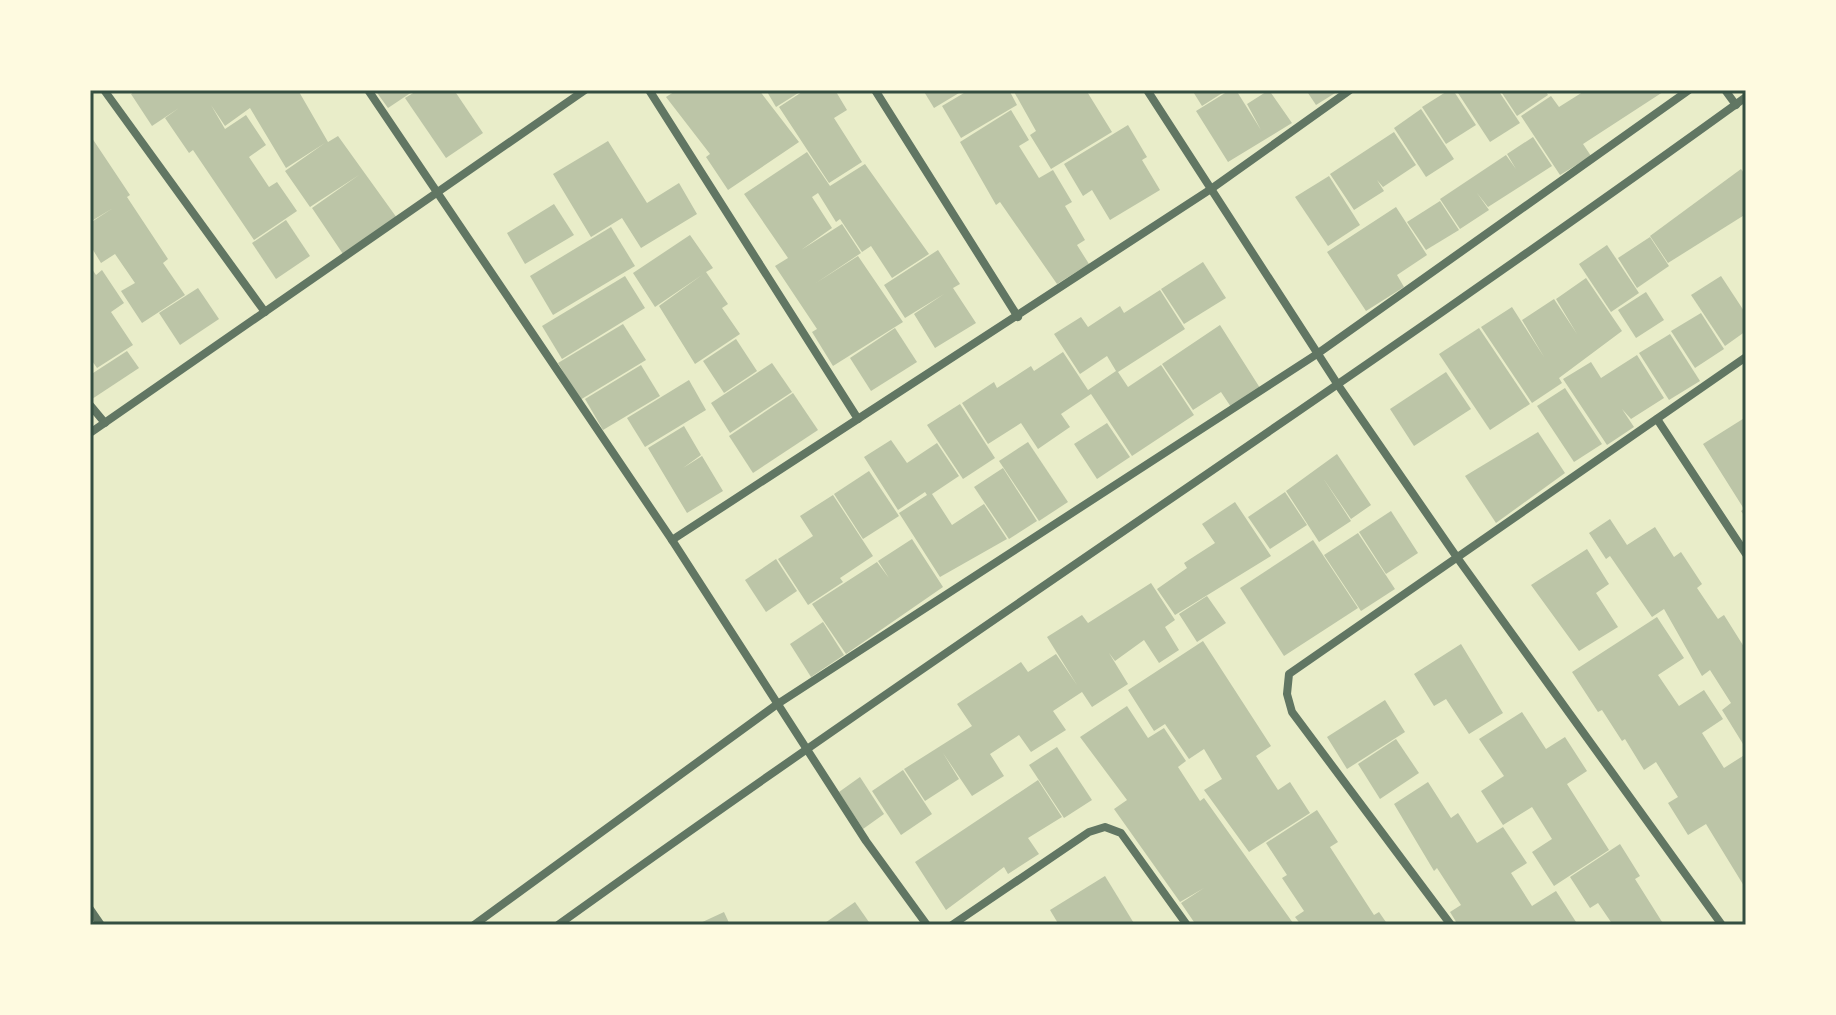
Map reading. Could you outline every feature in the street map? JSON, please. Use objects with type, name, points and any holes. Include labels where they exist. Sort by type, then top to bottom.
[{"type":"street","points":[[104,90],[265,312]]},
{"type":"street","points":[[368,90],[441,193],[672,540],[866,841],[927,925]]},
{"type":"street","points":[[90,433],[441,193],[585,90]]},
{"type":"street","points":[[649,90],[858,419]]},
{"type":"street","points":[[875,90],[1018,317]]},
{"type":"street","points":[[1147,90],[1338,385],[1456,556],[1722,925]]},
{"type":"street","points":[[672,540],[1211,189],[1350,90]]},
{"type":"street","points":[[474,925],[776,705],[1317,354],[1689,90]]},
{"type":"street","points":[[1725,90],[1736,105]]},
{"type":"street","points":[[558,925],[806,747],[1338,385],[1746,97]]},
{"type":"street","points":[[1451,925],[1292,712],[1287,694],[1289,674],[1746,357]]},
{"type":"street","points":[[90,405],[105,423]]},
{"type":"street","points":[[1657,419],[1746,554]]},
{"type":"street","points":[[952,925],[1089,832],[1105,827],[1121,833],[1187,925]]},
{"type":"street","points":[[90,909],[101,925]]},
{"type":"building","points":[[137,90],[298,90],[328,142],[338,136],[397,218],[343,254],[312,208],[359,175],[310,207],[285,171],[325,143],[286,168],[250,108],[225,126],[211,105],[225,129],[246,115],[266,145],[249,157],[269,187],[277,182],[297,211],[254,240],[193,150],[189,153],[165,118],[179,108],[152,126],[131,94]]},
{"type":"building","points":[[375,90],[415,90],[388,108]]},
{"type":"building","points":[[418,90],[454,90],[483,133],[446,158],[405,98]]},
{"type":"building","points":[[677,90],[759,90],[799,142],[728,190],[706,157],[710,154],[666,97]]},
{"type":"building","points":[[766,90],[803,90],[776,107]]},
{"type":"building","points":[[805,90],[835,90],[847,110],[834,118],[862,162],[829,183],[779,107]]},
{"type":"building","points":[[923,90],[964,90],[934,108]]},
{"type":"building","points":[[969,90],[1009,90],[1017,105],[961,138],[942,106]]},
{"type":"building","points":[[1013,90],[1086,90],[1112,132],[1051,169],[1030,135],[1036,131]]},
{"type":"building","points":[[1192,90],[1227,90],[1202,106]]},
{"type":"building","points":[[1230,90],[1236,90],[1261,130],[1247,104],[1269,90],[1292,123],[1228,162],[1196,111]]},
{"type":"building","points":[[1306,90],[1340,90],[1316,105]]},
{"type":"building","points":[[1453,90],[1476,125],[1446,144],[1422,107]]},
{"type":"building","points":[[1456,90],[1498,90],[1520,123],[1490,142]]},
{"type":"building","points":[[1500,90],[1545,90],[1548,95],[1517,116]]},
{"type":"building","points":[[1586,90],[1666,90],[1583,144],[1591,156],[1560,175],[1521,116],[1551,96],[1559,107]]},
{"type":"building","points":[[1421,109],[1454,159],[1426,177],[1394,128]]},
{"type":"building","points":[[1011,110],[1029,140],[1019,146],[1039,178],[1053,170],[1072,202],[1065,206],[1085,240],[1077,245],[1089,264],[1057,284],[1000,202],[996,205],[960,142]]},
{"type":"building","points":[[1128,125],[1147,157],[1142,160],[1160,190],[1110,220],[1092,190],[1083,196],[1064,164]]},
{"type":"building","points":[[1394,132],[1416,165],[1383,187],[1377,180],[1384,191],[1354,210],[1330,174]]},
{"type":"building","points":[[90,135],[168,259],[163,263],[185,295],[142,323],[121,291],[135,283],[115,254],[101,263],[90,245],[90,223],[113,208],[90,222]]},
{"type":"building","points":[[1533,137],[1552,166],[1488,207],[1477,193],[1489,210],[1460,229],[1440,199],[1506,155],[1516,169],[1507,154]]},
{"type":"building","points":[[608,141],[647,203],[679,183],[697,214],[641,248],[622,218],[591,237],[553,174]]},
{"type":"building","points":[[807,152],[830,186],[865,164],[929,254],[892,278],[871,246],[862,252],[840,219],[836,222],[818,193],[812,197],[832,228],[801,250],[842,224],[861,253],[816,283],[858,256],[903,322],[833,366],[812,332],[817,329],[775,266],[788,258],[744,194]]},
{"type":"building","points":[[1741,169],[1746,176],[1746,214],[1668,263],[1650,236]]},
{"type":"building","points":[[1329,176],[1360,225],[1328,246],[1295,197]]},
{"type":"building","points":[[1440,201],[1459,230],[1426,250],[1407,222]]},
{"type":"building","points":[[554,204],[574,235],[525,264],[507,233]]},
{"type":"building","points":[[1396,207],[1427,255],[1397,275],[1404,287],[1366,311],[1327,252]]},
{"type":"building","points":[[286,220],[310,256],[276,279],[252,243]]},
{"type":"building","points":[[611,227],[635,266],[553,315],[530,276]]},
{"type":"building","points":[[690,235],[713,268],[706,272],[728,304],[722,308],[740,334],[695,364],[659,306],[702,275],[655,307],[633,273]]},
{"type":"building","points":[[1650,237],[1669,266],[1637,288],[1618,258]]},
{"type":"building","points":[[1607,245],[1639,293],[1611,312],[1579,264]]},
{"type":"building","points":[[938,250],[960,284],[953,288],[976,323],[935,348],[914,314],[944,294],[905,318],[884,285]]},
{"type":"building","points":[[1203,262],[1226,298],[1184,324],[1161,289]]},
{"type":"building","points":[[90,266],[96,275],[102,270],[124,303],[111,312],[133,345],[97,368],[90,358]]},
{"type":"building","points":[[625,276],[645,308],[562,359],[542,326]]},
{"type":"building","points":[[1721,276],[1746,314],[1746,331],[1725,346],[1691,295]]},
{"type":"building","points":[[1586,278],[1622,331],[1559,378],[1562,383],[1532,403],[1481,327],[1512,307],[1544,357],[1522,320],[1554,299],[1577,334],[1556,299]]},
{"type":"building","points":[[198,288],[219,319],[180,345],[159,313]]},
{"type":"building","points":[[1160,290],[1185,329],[1118,372],[1128,387],[1161,365],[1194,415],[1132,456],[1091,394],[1061,414],[1070,427],[1038,449],[1021,423],[988,444],[962,403],[994,382],[997,388],[1031,366],[1034,371],[1063,352],[1088,390],[1116,371],[1107,356],[1080,374],[1054,334],[1081,317],[1088,327],[1120,306],[1124,313]]},
{"type":"building","points":[[1646,292],[1664,320],[1636,338],[1618,310]]},
{"type":"building","points":[[1701,313],[1724,349],[1695,368],[1671,331]]},
{"type":"building","points":[[623,324],[646,360],[580,400],[558,363]]},
{"type":"building","points":[[1220,325],[1260,388],[1231,407],[1221,392],[1193,410],[1162,364]]},
{"type":"building","points":[[895,328],[917,362],[871,391],[850,358]]},
{"type":"building","points":[[1479,328],[1530,404],[1490,430],[1439,354]]},
{"type":"building","points":[[1670,334],[1700,381],[1669,400],[1639,353]]},
{"type":"building","points":[[736,339],[757,371],[724,393],[703,361]]},
{"type":"building","points":[[127,351],[139,368],[92,399],[90,375]]},
{"type":"building","points":[[1637,355],[1664,398],[1631,419],[1622,409],[1634,427],[1607,445],[1563,379],[1591,362],[1601,378]]},
{"type":"building","points":[[772,363],[792,392],[730,433],[711,403]]},
{"type":"building","points":[[641,365],[660,396],[603,430],[585,399]]},
{"type":"building","points":[[1446,372],[1471,409],[1414,446],[1390,409]]},
{"type":"building","points":[[689,380],[706,410],[645,447],[627,418]]},
{"type":"building","points":[[1565,388],[1602,444],[1574,462],[1537,406]]},
{"type":"building","points":[[793,393],[818,430],[753,473],[729,436]]},
{"type":"building","points":[[960,404],[995,458],[963,479],[927,425]]},
{"type":"building","points":[[1746,417],[1746,518],[1741,511],[1744,509],[1703,444]]},
{"type":"building","points":[[1107,423],[1130,457],[1097,479],[1074,444]]},
{"type":"building","points":[[684,426],[701,455],[683,468],[702,456],[723,491],[687,513],[648,448]]},
{"type":"building","points":[[1538,432],[1565,473],[1496,523],[1465,476]]},
{"type":"building","points":[[891,440],[907,463],[937,443],[959,476],[932,494],[952,525],[984,504],[1007,539],[940,577],[899,513],[927,495],[925,492],[898,510],[864,457]]},
{"type":"building","points":[[1028,442],[1068,502],[1039,521],[999,461]]},
{"type":"building","points":[[1337,454],[1371,505],[1351,519],[1323,478],[1351,521],[1319,542],[1286,491]]},
{"type":"building","points":[[1003,468],[1037,521],[1009,539],[974,487]]},
{"type":"building","points":[[869,471],[899,516],[863,539],[834,494]]},
{"type":"building","points":[[1285,492],[1307,525],[1270,549],[1248,517]]},
{"type":"building","points":[[833,495],[873,556],[840,578],[843,582],[808,605],[778,559],[813,536],[800,516]]},
{"type":"building","points":[[1235,502],[1271,556],[1175,615],[1157,589],[1187,568],[1184,563],[1215,543],[1202,524]]},
{"type":"building","points":[[1391,511],[1418,553],[1386,574],[1359,532]]},
{"type":"building","points":[[1610,519],[1627,545],[1655,527],[1674,557],[1681,552],[1702,584],[1697,588],[1718,619],[1724,615],[1746,650],[1743,744],[1722,710],[1731,703],[1710,670],[1702,676],[1664,609],[1652,617],[1610,556],[1606,559],[1589,533]]},
{"type":"building","points":[[1358,533],[1395,589],[1361,611],[1324,555]]},
{"type":"building","points":[[912,539],[943,587],[846,654],[812,604],[877,562],[889,578],[878,561]]},
{"type":"building","points":[[1313,540],[1358,608],[1284,656],[1240,588]]},
{"type":"building","points":[[1587,549],[1609,584],[1596,593],[1618,627],[1579,651],[1531,585]]},
{"type":"building","points":[[776,559],[797,591],[766,612],[745,580]]},
{"type":"building","points":[[1151,583],[1175,620],[1165,627],[1179,650],[1159,663],[1144,640],[1115,661],[1109,653],[1128,684],[1092,707],[1082,692],[1053,711],[1066,730],[1031,752],[1019,735],[990,754],[1004,776],[972,796],[943,753],[959,779],[925,801],[904,769],[972,726],[957,704],[1021,662],[1028,672],[1056,654],[1077,685],[1047,637],[1082,615],[1088,623]]},
{"type":"building","points":[[1207,596],[1226,623],[1197,642],[1179,614]]},
{"type":"building","points":[[1657,617],[1684,658],[1658,675],[1679,706],[1704,690],[1723,719],[1702,733],[1724,768],[1746,754],[1744,886],[1706,824],[1688,835],[1668,803],[1678,797],[1656,762],[1644,770],[1625,739],[1622,741],[1602,710],[1598,712],[1572,672]]},
{"type":"building","points":[[823,622],[844,655],[811,677],[790,644]]},
{"type":"building","points":[[1203,641],[1271,746],[1256,756],[1278,790],[1290,782],[1310,813],[1249,852],[1204,790],[1222,779],[1204,749],[1189,759],[1165,724],[1154,731],[1128,690]]},
{"type":"building","points":[[1461,644],[1503,713],[1469,734],[1446,699],[1434,706],[1414,674]]},
{"type":"building","points":[[1385,700],[1405,732],[1347,769],[1327,737]]},
{"type":"building","points":[[1127,706],[1148,738],[1164,728],[1186,761],[1178,767],[1200,801],[1204,798],[1293,923],[1196,925],[1181,903],[1204,888],[1180,902],[1114,809],[1127,800],[1080,737]]},
{"type":"building","points":[[1522,712],[1546,749],[1565,737],[1587,771],[1567,784],[1609,850],[1554,886],[1532,852],[1552,839],[1532,807],[1503,825],[1481,791],[1504,776],[1479,739]]},
{"type":"building","points":[[1396,739],[1419,773],[1380,799],[1358,764]]},
{"type":"building","points":[[1057,747],[1092,800],[1064,818],[1029,765]]},
{"type":"building","points":[[903,770],[932,814],[901,835],[872,791]]},
{"type":"building","points":[[860,777],[884,814],[863,829],[839,792]]},
{"type":"building","points":[[1038,780],[1062,817],[1028,838],[1039,854],[1008,874],[1004,867],[946,910],[915,862]]},
{"type":"building","points":[[1428,782],[1451,818],[1458,813],[1477,843],[1503,827],[1527,863],[1511,873],[1532,906],[1556,891],[1578,925],[1458,925],[1450,912],[1461,905],[1437,868],[1434,871],[1394,804]]},
{"type":"building","points":[[1317,810],[1338,842],[1330,847],[1374,915],[1379,912],[1388,925],[1301,925],[1295,917],[1304,911],[1282,878],[1287,875],[1266,843]]},
{"type":"building","points":[[1620,844],[1640,876],[1635,879],[1664,925],[1613,925],[1598,903],[1590,908],[1570,877]]},
{"type":"building","points":[[1105,876],[1135,925],[1059,925],[1050,910]]},
{"type":"building","points":[[855,902],[871,925],[822,925]]},
{"type":"building","points":[[724,912],[730,925],[696,925]]}]
